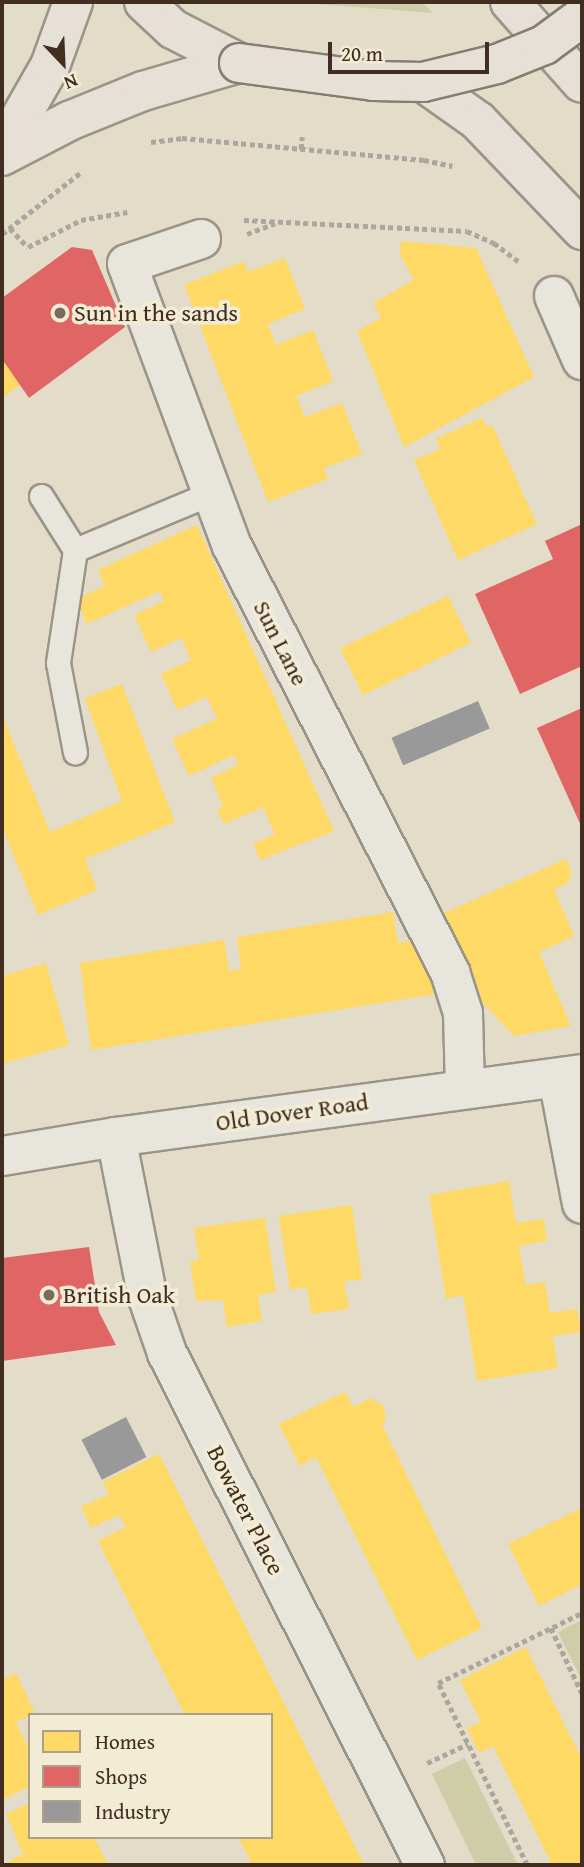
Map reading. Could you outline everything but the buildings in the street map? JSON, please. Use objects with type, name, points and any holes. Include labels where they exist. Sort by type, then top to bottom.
[{"type":"main road","points":[[2,150],[50,66],[73,2]]},
{"type":"main road","points":[[144,2],[173,29],[239,62],[374,81],[423,82],[497,64],[544,45],[582,17]]},
{"type":"main road","points":[[510,2],[582,83]]},
{"type":"main road","points":[[2,156],[69,121],[143,90],[239,62]]},
{"type":"main road","points":[[423,82],[478,121],[582,230]]},
{"type":"street","name":"Sun Lane","points":[[201,239],[127,264],[232,546],[450,972],[463,1013],[465,1088]]},
{"type":"street","points":[[554,296],[582,360]]},
{"type":"street","points":[[570,1076],[582,1204]]},
{"type":"street","name":"Old Dover Road","points":[[2,1156],[116,1137],[570,1076]]},
{"type":"street","name":"Bowater Place","points":[[116,1137],[123,1185],[148,1298],[167,1353],[425,1865]]},
{"type":"lane","points":[[75,550],[211,493]]},
{"type":"lane","points":[[41,496],[75,550],[58,663],[75,752]]},
{"type":"path","points":[[301,149],[302,137]]},
{"type":"path","points":[[139,143],[182,138],[425,160],[458,167]]},
{"type":"path","points":[[2,234],[86,168]]},
{"type":"path","points":[[10,228],[28,247],[81,220],[118,211],[130,212]]},
{"type":"path","points":[[239,219],[467,231],[494,243],[518,263]]},
{"type":"path","points":[[527,1865],[438,1683],[582,1613]]},
{"type":"path","points":[[551,1629],[582,1693]]},
{"type":"path","points":[[419,1767],[467,1744]]},
{"type":"shaded area","points":[[422,2],[433,13],[318,4]]},
{"type":"shaded area","points":[[582,1620],[582,1681],[558,1632]]},
{"type":"shaded area","points":[[465,1758],[518,1865],[476,1865],[432,1774]]},
{"type":"place","name":"Sun in the sands","points":[[60,313]]},
{"type":"place","name":"British Oak","points":[[49,1295]]}]
